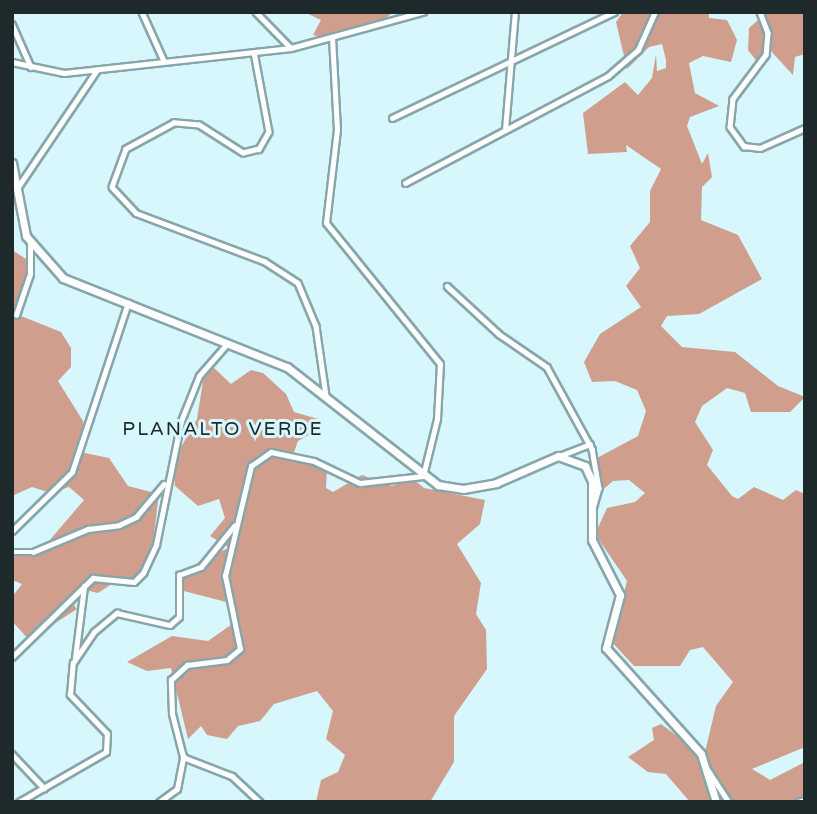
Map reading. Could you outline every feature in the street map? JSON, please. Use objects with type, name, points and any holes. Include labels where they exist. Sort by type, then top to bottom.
[{"type":"street","points":[[142,12],[164,61]]},
{"type":"street","points":[[256,12],[291,48]]},
{"type":"street","points":[[12,62],[56,73],[291,48],[332,39],[423,12]]},
{"type":"street","points":[[505,131],[515,12]]},
{"type":"street","points":[[392,118],[614,12]]},
{"type":"street","points":[[405,183],[630,61],[655,12]]},
{"type":"street","points":[[760,12],[768,33],[766,55],[733,99],[730,127],[744,146],[760,148],[805,128]]},
{"type":"street","points":[[12,24],[31,67]]},
{"type":"street","points":[[332,39],[337,130],[326,223],[443,372],[423,476]]},
{"type":"street","points":[[254,52],[269,132],[259,149],[243,153],[199,125],[174,123],[126,149],[112,187],[136,213],[264,261],[298,284],[313,317],[326,395]]},
{"type":"street","points":[[16,190],[97,69]]},
{"type":"street","points":[[12,163],[30,244],[30,274],[16,316]]},
{"type":"street","points":[[30,244],[78,287],[128,303],[276,361],[326,395],[423,476],[463,489],[590,444]]},
{"type":"street","points":[[447,286],[499,334],[547,367],[590,444],[598,488],[591,514]]},
{"type":"street","points":[[12,531],[72,472],[128,303]]},
{"type":"street","points":[[12,657],[93,578],[139,579],[156,545],[165,484],[199,376],[228,343]]},
{"type":"street","points":[[159,802],[177,789],[183,757],[172,714],[171,680],[187,665],[227,660],[240,649],[225,590],[248,470],[267,452],[314,461],[360,483],[423,476]]},
{"type":"street","points":[[558,456],[585,466],[592,481],[592,540],[620,595],[606,648],[688,736],[729,802]]},
{"type":"street","points":[[12,552],[33,552],[79,531],[119,525],[136,517],[165,484]]},
{"type":"street","points":[[75,661],[104,619],[117,613],[170,625],[179,617],[179,575],[201,567],[237,522]]},
{"type":"street","points":[[19,802],[108,747],[107,734],[70,695],[84,586]]},
{"type":"street","points":[[12,754],[44,788]]},
{"type":"street","points":[[183,757],[232,776],[260,802]]},
{"type":"street","points":[[708,769],[716,802]]},
{"type":"street","points":[[798,802],[805,800]]},
{"type":"shaded area","points":[[304,12],[393,12],[383,21],[322,37],[313,35],[321,20]]},
{"type":"shaded area","points":[[623,12],[709,12],[709,18],[727,20],[737,40],[731,62],[703,56],[689,63],[695,93],[719,106],[690,117],[687,126],[702,164],[708,153],[712,177],[702,187],[701,220],[738,235],[762,279],[699,314],[667,316],[661,326],[682,347],[735,352],[778,386],[805,397],[790,412],[751,412],[745,393],[727,388],[702,406],[695,422],[713,450],[707,465],[732,496],[738,499],[754,487],[783,500],[796,490],[805,494],[805,747],[752,769],[770,780],[805,762],[805,802],[731,802],[711,774],[711,802],[690,802],[666,774],[648,772],[628,757],[654,740],[652,728],[661,724],[704,756],[716,706],[733,682],[703,647],[690,650],[680,666],[634,666],[611,641],[627,581],[595,534],[607,508],[635,502],[645,493],[629,480],[613,481],[599,493],[594,472],[597,458],[638,436],[646,411],[637,390],[615,381],[592,382],[584,362],[600,334],[641,307],[626,286],[640,268],[630,246],[650,222],[650,191],[661,169],[626,145],[627,152],[588,154],[583,113],[625,82],[638,95],[652,78],[656,54],[657,71],[666,68],[662,44],[649,47],[627,69],[616,22]]},
{"type":"shaded area","points":[[767,12],[805,12],[805,54],[795,57],[793,75],[768,48],[766,61],[758,63],[748,50],[749,28]]},
{"type":"shaded area","points":[[12,250],[34,264],[16,314],[61,332],[71,348],[71,367],[58,381],[83,421],[87,437],[80,452],[109,458],[128,486],[159,494],[150,565],[138,586],[113,583],[98,593],[76,588],[69,598],[77,609],[29,640],[12,621],[12,597],[22,584],[12,580],[12,548],[43,548],[84,500],[69,487],[51,493],[32,487],[12,496]]},
{"type":"shaded area","points":[[213,367],[231,384],[251,370],[263,373],[286,394],[294,412],[318,419],[316,431],[298,441],[292,458],[327,469],[326,488],[333,492],[362,475],[392,486],[412,478],[424,488],[485,500],[480,524],[457,544],[481,583],[476,614],[486,630],[487,669],[454,716],[454,762],[430,802],[316,802],[321,780],[338,772],[345,755],[326,739],[333,711],[317,691],[274,704],[260,721],[238,726],[227,739],[207,735],[201,726],[188,739],[171,668],[147,671],[127,662],[172,636],[208,641],[235,622],[234,604],[180,590],[182,577],[204,557],[230,548],[210,536],[225,518],[219,499],[198,506],[175,486],[173,461],[197,419],[204,375]]},
{"type":"district","name":"PLANALTO VERDE","points":[[223,430]]}]
